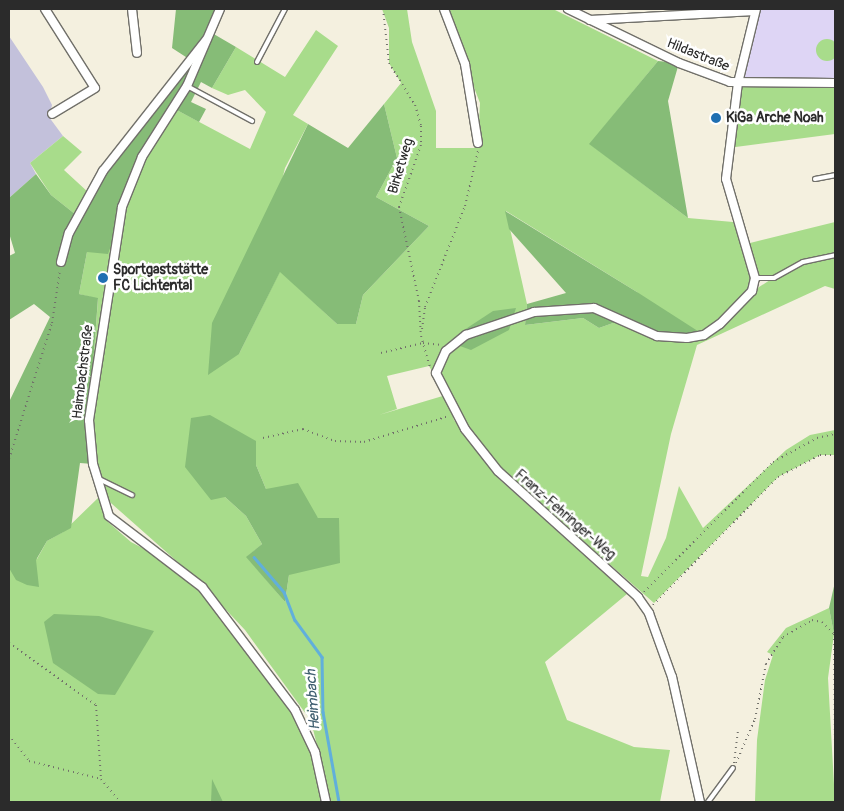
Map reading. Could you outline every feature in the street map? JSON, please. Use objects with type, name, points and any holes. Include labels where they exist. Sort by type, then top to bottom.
[{"type":"street","points":[[45,9],[95,88],[52,114]]},
{"type":"street","points":[[132,9],[138,54]]},
{"type":"street","name":"Haimbachstraße","points":[[220,9],[212,33],[187,86],[142,157],[122,207],[88,420],[97,478],[109,516],[202,587],[268,671],[307,730],[326,802]]},
{"type":"street","points":[[444,9],[465,64],[478,143]]},
{"type":"street","name":"Hildastraße","points":[[568,9],[679,63],[738,83],[835,83]]},
{"type":"street","points":[[436,373],[438,361],[452,346],[490,324],[559,309],[594,308],[657,336],[704,335],[752,291],[755,278],[726,179],[738,83],[755,10],[654,13],[589,20]]},
{"type":"street","name":"Haimbachstraße","points":[[61,262],[89,193],[123,140],[212,33]]},
{"type":"street","name":"Franz-Fehringer-Weg","points":[[436,373],[456,414],[514,488],[638,597],[662,641],[700,802]]},
{"type":"lane","points":[[257,62],[285,9]]},
{"type":"lane","points":[[187,86],[252,120]]},
{"type":"lane","points":[[815,179],[835,175]]},
{"type":"lane","points":[[755,278],[774,278],[803,262],[835,255]]},
{"type":"lane","points":[[97,478],[132,495]]},
{"type":"lane","points":[[708,802],[733,768]]},
{"type":"path","name":"Birketweg","points":[[383,9],[389,63],[415,105],[421,126],[421,145],[400,207],[419,301],[421,335]]},
{"type":"path","points":[[436,373],[429,366],[421,335],[425,307],[465,206],[478,143]]},
{"type":"path","points":[[9,459],[52,322],[61,262]]},
{"type":"path","points":[[381,353],[423,343],[452,346]]},
{"type":"path","points":[[263,438],[303,429],[336,441],[364,442],[456,414]]},
{"type":"path","points":[[835,434],[817,438],[773,462],[638,597],[651,606],[658,602],[778,477],[820,455],[835,455]]},
{"type":"path","points":[[733,768],[747,743],[766,664],[783,636],[812,620],[822,622],[835,636],[832,679],[835,743]]},
{"type":"path","points":[[9,643],[96,705],[101,779],[120,802]]},
{"type":"path","points":[[733,768],[738,731]]},
{"type":"path","points":[[9,735],[29,761],[101,779]]},
{"type":"shaded area","points":[[756,9],[835,9],[835,83],[738,83]]},
{"type":"shaded area","points":[[9,36],[43,87],[52,105],[49,117],[63,136],[30,163],[36,174],[9,198]]},
{"type":"green space","points":[[176,9],[220,9],[212,33],[236,47],[212,88],[201,82],[191,102],[206,109],[199,122],[173,108],[142,157],[108,254],[87,252],[79,294],[98,298],[89,420],[93,464],[80,463],[71,528],[47,541],[36,560],[39,587],[27,585],[16,580],[9,568],[9,402],[50,317],[34,304],[9,320],[9,256],[15,253],[9,233],[9,198],[36,174],[51,195],[80,218],[128,139],[189,59],[172,48]]},
{"type":"green space","points":[[382,9],[407,9],[412,42],[436,111],[436,148],[474,148],[478,143],[480,103],[444,9],[553,9],[658,61],[590,144],[688,218],[733,222],[746,244],[835,222],[835,289],[825,286],[697,345],[671,434],[641,576],[648,577],[666,538],[679,486],[703,528],[786,450],[810,435],[835,430],[835,455],[820,455],[778,477],[654,603],[495,464],[447,398],[454,420],[499,479],[627,594],[545,662],[567,720],[634,747],[670,750],[660,802],[331,802],[311,721],[245,630],[198,580],[103,496],[89,420],[98,299],[79,294],[87,252],[122,208],[142,157],[173,108],[250,149],[266,112],[245,90],[228,95],[212,88],[236,47],[285,77],[316,30],[338,46],[293,115],[308,124],[285,168],[239,354],[280,271],[337,324],[356,324],[363,295],[429,226],[376,197],[397,158],[384,104],[401,83],[389,63],[389,28]],"holes":[[[506,211],[637,292],[662,341],[616,322],[599,328],[583,318],[525,325],[527,304]],[[755,278],[773,278],[753,291]],[[429,366],[446,395],[379,415],[397,409],[387,376]],[[256,465],[266,489],[318,518],[289,575],[285,602],[247,557],[262,544],[246,516],[225,497]]]},
{"type":"green space","points":[[823,39],[831,39],[838,46],[838,54],[831,61],[823,61],[816,54],[816,46]]},
{"type":"green space","points":[[658,61],[679,63],[668,101],[688,218],[589,144]]},
{"type":"green space","points":[[738,83],[835,83],[835,134],[728,148]]},
{"type":"green space","points":[[384,104],[397,158],[376,197],[429,226],[363,295],[356,324],[337,324],[280,272],[239,354],[208,375],[212,323],[308,124],[348,148]]},
{"type":"green space","points":[[63,136],[82,152],[64,170],[89,193],[80,218],[51,195],[30,163]]},
{"type":"green space","points":[[505,211],[704,335],[686,343],[662,341],[616,322],[599,328],[583,318],[525,325],[527,304],[566,293],[509,229]]},
{"type":"green space","points":[[516,308],[509,330],[471,350],[460,346],[461,332],[493,311]]},
{"type":"green space","points":[[210,415],[256,441],[256,465],[266,489],[298,483],[318,518],[339,518],[340,563],[289,575],[285,602],[246,557],[262,544],[246,516],[225,497],[211,500],[185,467],[191,418]]},
{"type":"green space","points":[[98,498],[108,522],[131,542],[175,565],[202,591],[302,726],[317,762],[324,802],[9,802],[9,523],[37,559],[47,541],[63,532]]},
{"type":"green space","points":[[835,582],[835,743],[834,634],[829,608]]},
{"type":"green space","points":[[829,608],[834,634],[828,678],[835,802],[755,802],[757,740],[765,680],[773,655],[767,652],[786,628]]},
{"type":"green space","points":[[54,614],[99,616],[154,631],[115,695],[98,694],[53,663],[44,622]]},
{"type":"green space","points":[[212,779],[223,802],[211,802]]},
{"type":"waterway","name":"Heimbach","points":[[254,557],[284,592],[295,620],[322,657],[323,712],[339,802]]},
{"type":"place","name":"KiGa Arche Noah","points":[[716,118]]},
{"type":"place","name":"Sportgaststätte FC Lichtental","points":[[103,278]]}]
